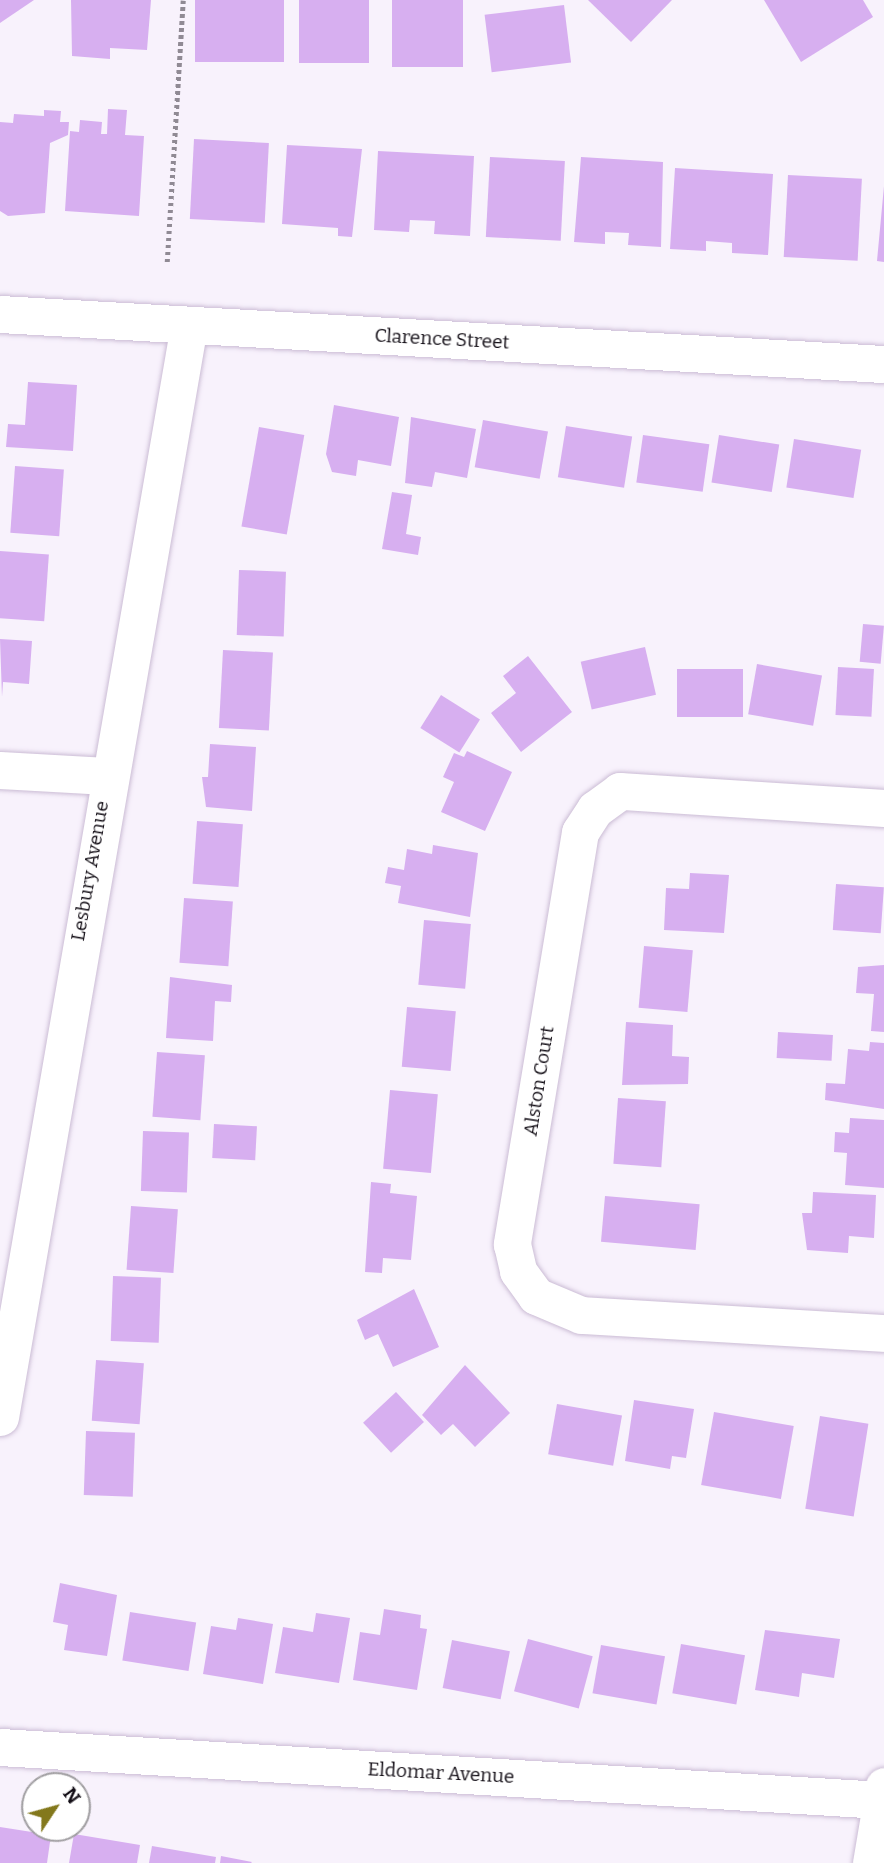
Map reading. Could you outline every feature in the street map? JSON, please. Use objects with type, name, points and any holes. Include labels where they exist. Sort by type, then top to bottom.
[{"type":"street","name":"Clarence Street","points":[[0,314],[884,364]]},
{"type":"street","name":"Lesbury Avenue","points":[[0,1417],[107,776],[189,326]]},
{"type":"street","points":[[0,770],[107,776]]},
{"type":"street","name":"Alston Court","points":[[884,808],[620,791],[595,809],[580,832],[512,1244],[518,1271],[536,1296],[581,1315],[884,1333]]},
{"type":"street","name":"Eldomar Avenue","points":[[0,1747],[883,1793]]},
{"type":"street","points":[[871,1863],[883,1793]]},
{"type":"path","points":[[167,262],[183,0]]},
{"type":"building","points":[[0,0],[34,0],[0,23]]},
{"type":"building","points":[[71,0],[151,0],[147,50],[110,48],[110,59],[72,56]]},
{"type":"building","points":[[195,0],[284,0],[284,62],[195,62]]},
{"type":"building","points":[[299,0],[369,0],[369,63],[299,63]]},
{"type":"building","points":[[392,0],[463,0],[463,67],[392,67]]},
{"type":"building","points":[[588,0],[672,0],[631,42]]},
{"type":"building","points":[[764,0],[863,0],[873,17],[801,62]]},
{"type":"building","points":[[564,5],[571,63],[492,72],[485,15]]},
{"type":"building","points":[[108,109],[127,110],[125,135],[144,136],[139,216],[65,211],[70,131],[79,132],[80,120],[102,122],[101,134],[107,134]]},
{"type":"building","points":[[44,110],[61,111],[60,122],[69,122],[68,135],[50,143],[45,213],[8,216],[0,211],[0,122],[13,123],[14,114],[44,116]]},
{"type":"building","points":[[194,139],[269,143],[265,223],[190,219]]},
{"type":"building","points":[[287,145],[362,149],[352,237],[338,236],[338,228],[282,224]]},
{"type":"building","points":[[378,151],[474,156],[470,236],[434,234],[435,221],[410,220],[409,232],[374,230]]},
{"type":"building","points":[[490,157],[565,161],[561,241],[486,237]]},
{"type":"building","points":[[581,157],[663,162],[661,247],[628,245],[629,233],[605,232],[605,244],[574,242]]},
{"type":"building","points":[[675,168],[773,174],[768,255],[732,253],[732,243],[706,241],[706,251],[670,249]]},
{"type":"building","points":[[788,175],[862,179],[858,261],[784,257]]},
{"type":"building","points":[[884,186],[884,262],[877,261]]},
{"type":"building","points":[[28,382],[77,385],[73,451],[6,447],[8,424],[25,425]]},
{"type":"building","points":[[334,405],[399,417],[391,466],[358,460],[356,476],[332,472],[326,454]]},
{"type":"building","points":[[411,417],[476,429],[467,478],[435,472],[432,487],[405,483]]},
{"type":"building","points":[[483,420],[548,431],[540,479],[475,467]]},
{"type":"building","points":[[566,426],[632,436],[624,488],[558,477]]},
{"type":"building","points":[[259,427],[304,435],[287,534],[241,526]]},
{"type":"building","points":[[643,435],[709,444],[703,492],[636,483]]},
{"type":"building","points":[[719,435],[779,445],[772,492],[711,482]]},
{"type":"building","points":[[794,439],[861,450],[853,498],[786,487]]},
{"type":"building","points":[[15,466],[64,469],[59,536],[10,533]]},
{"type":"building","points":[[392,492],[412,495],[406,534],[421,537],[418,555],[382,549]]},
{"type":"building","points":[[0,551],[49,554],[44,621],[0,618]]},
{"type":"building","points":[[239,570],[286,572],[284,637],[237,635]]},
{"type":"building","points":[[863,624],[884,626],[881,664],[860,662]]},
{"type":"building","points":[[0,639],[32,641],[29,684],[3,682],[2,697]]},
{"type":"building","points":[[645,647],[656,695],[592,710],[581,662]]},
{"type":"building","points":[[223,650],[273,653],[269,731],[219,728]]},
{"type":"building","points":[[528,656],[572,712],[521,752],[491,713],[516,693],[503,676]]},
{"type":"building","points":[[757,664],[822,675],[813,726],[748,714]]},
{"type":"building","points":[[838,667],[874,669],[871,717],[835,715]]},
{"type":"building","points":[[677,669],[743,669],[743,717],[677,717]]},
{"type":"building","points":[[441,695],[480,719],[459,752],[420,728]]},
{"type":"building","points":[[210,744],[256,747],[252,811],[206,807],[202,777],[208,777]]},
{"type":"building","points":[[467,751],[512,772],[485,831],[441,812],[454,782],[443,777],[454,753],[464,757]]},
{"type":"building","points":[[197,821],[243,824],[238,887],[193,884]]},
{"type":"building","points":[[433,845],[478,853],[470,917],[398,903],[401,886],[385,883],[388,867],[404,870],[407,849],[432,854]]},
{"type":"building","points":[[690,873],[729,875],[724,933],[664,930],[666,888],[689,889]]},
{"type":"building","points":[[836,884],[884,887],[881,933],[833,930]]},
{"type":"building","points":[[184,898],[233,901],[228,966],[179,963]]},
{"type":"building","points":[[424,920],[471,924],[465,989],[418,985]]},
{"type":"building","points":[[644,946],[693,950],[687,1012],[639,1008]]},
{"type":"building","points":[[884,965],[884,1032],[871,1031],[874,994],[856,993],[858,967]]},
{"type":"building","points":[[170,977],[232,985],[231,1002],[215,1001],[213,1041],[166,1038]]},
{"type":"building","points":[[407,1007],[456,1011],[451,1071],[402,1067]]},
{"type":"building","points":[[626,1022],[673,1025],[672,1056],[689,1057],[688,1084],[622,1085]]},
{"type":"building","points":[[778,1032],[833,1035],[832,1061],[777,1058]]},
{"type":"building","points":[[870,1042],[884,1043],[884,1109],[825,1100],[826,1083],[845,1084],[848,1049],[869,1051]]},
{"type":"building","points":[[157,1052],[205,1055],[200,1120],[152,1117]]},
{"type":"building","points":[[390,1090],[438,1094],[431,1173],[383,1169]]},
{"type":"building","points":[[618,1098],[666,1101],[661,1167],[613,1164]]},
{"type":"building","points":[[850,1118],[884,1120],[884,1188],[845,1185],[847,1153],[834,1152],[835,1132],[849,1133]]},
{"type":"building","points":[[214,1124],[257,1126],[255,1160],[212,1158]]},
{"type":"building","points":[[143,1131],[189,1133],[187,1193],[141,1191]]},
{"type":"building","points":[[371,1182],[391,1184],[390,1193],[417,1196],[411,1260],[383,1258],[382,1273],[365,1272]]},
{"type":"building","points":[[813,1192],[876,1195],[874,1238],[849,1236],[848,1253],[807,1250],[802,1213],[812,1213]]},
{"type":"building","points":[[605,1196],[700,1204],[696,1250],[601,1242]]},
{"type":"building","points":[[131,1206],[178,1209],[173,1273],[127,1270]]},
{"type":"building","points":[[113,1276],[161,1278],[159,1343],[111,1341]]},
{"type":"building","points":[[414,1289],[439,1347],[393,1367],[378,1334],[365,1340],[357,1320]]},
{"type":"building","points":[[96,1360],[144,1363],[140,1424],[92,1421]]},
{"type":"building","points":[[465,1365],[510,1413],[475,1447],[453,1424],[441,1435],[422,1415]]},
{"type":"building","points":[[396,1392],[424,1422],[391,1453],[363,1423]]},
{"type":"building","points":[[634,1400],[694,1409],[686,1458],[672,1456],[670,1469],[625,1461]]},
{"type":"building","points":[[557,1404],[622,1415],[613,1466],[548,1454]]},
{"type":"building","points":[[714,1412],[794,1426],[781,1499],[701,1485]]},
{"type":"building","points":[[820,1416],[868,1424],[854,1517],[805,1509]]},
{"type":"building","points":[[86,1431],[135,1433],[133,1497],[84,1495]]},
{"type":"building","points":[[60,1583],[117,1595],[107,1656],[64,1650],[68,1625],[53,1622]]},
{"type":"building","points":[[384,1609],[421,1615],[420,1628],[427,1629],[417,1690],[353,1680],[360,1632],[380,1635]]},
{"type":"building","points":[[130,1612],[196,1622],[189,1671],[122,1660]]},
{"type":"building","points":[[316,1613],[350,1618],[339,1683],[275,1673],[283,1627],[313,1632]]},
{"type":"building","points":[[238,1618],[273,1624],[263,1684],[203,1674],[211,1626],[236,1630]]},
{"type":"building","points":[[765,1630],[840,1639],[834,1678],[802,1673],[799,1697],[755,1690]]},
{"type":"building","points":[[528,1639],[593,1656],[579,1709],[514,1691]]},
{"type":"building","points":[[452,1640],[510,1651],[501,1699],[443,1688]]},
{"type":"building","points":[[681,1644],[745,1655],[736,1705],[672,1693]]},
{"type":"building","points":[[601,1645],[665,1656],[657,1705],[592,1693]]},
{"type":"building","points":[[0,1827],[21,1830],[21,1842],[50,1842],[47,1863],[0,1863]]},
{"type":"building","points":[[91,1837],[140,1845],[137,1863],[69,1863],[73,1842],[91,1842]]},
{"type":"building","points":[[152,1846],[216,1857],[215,1863],[149,1863]]},
{"type":"building","points":[[221,1856],[252,1862],[220,1863]]}]
